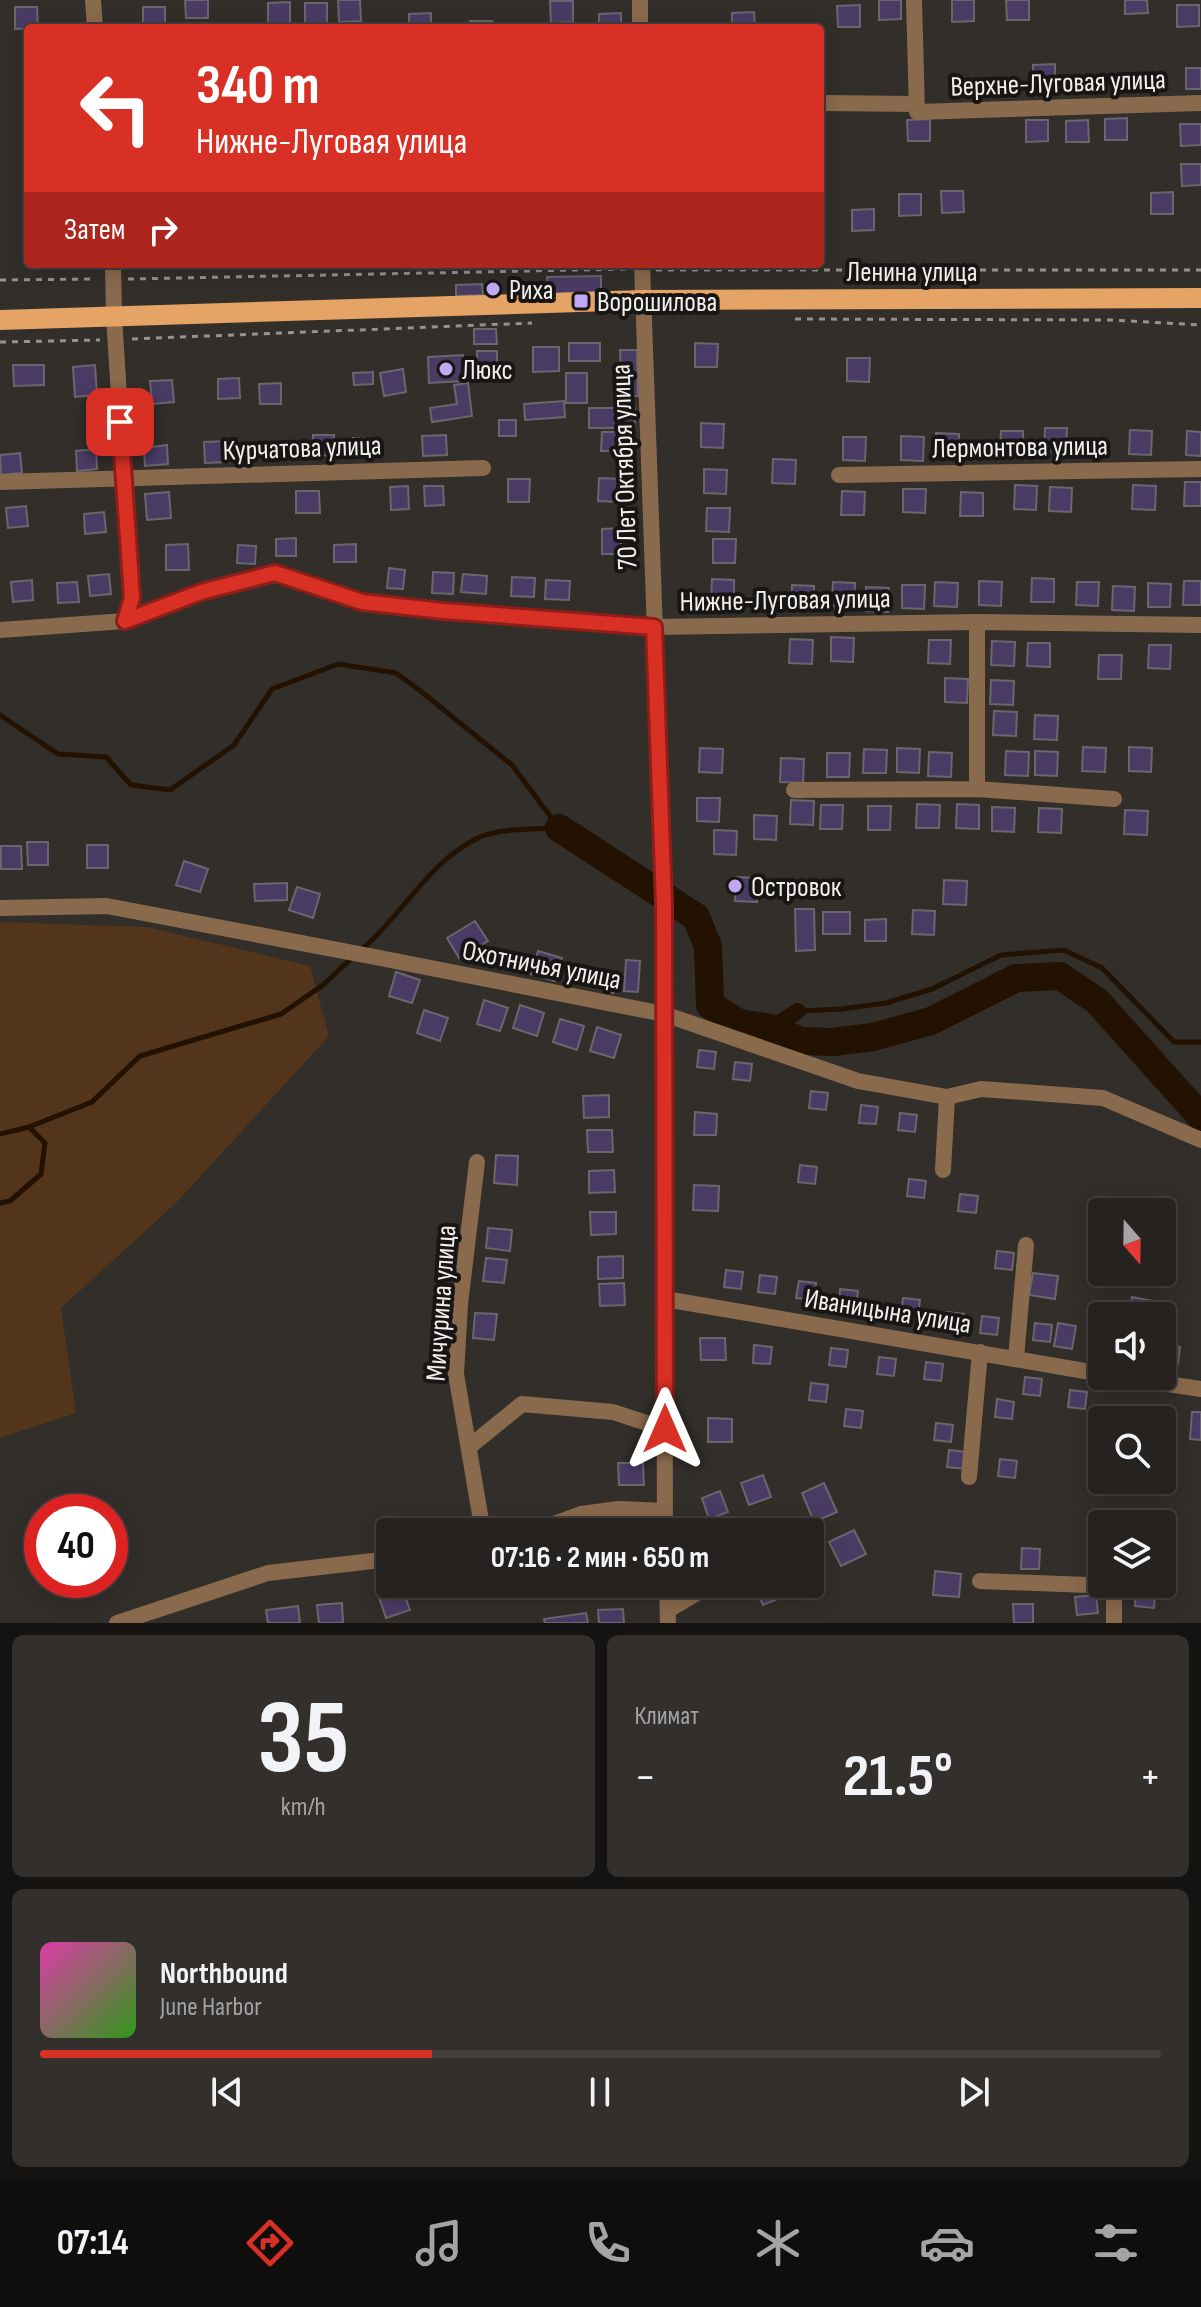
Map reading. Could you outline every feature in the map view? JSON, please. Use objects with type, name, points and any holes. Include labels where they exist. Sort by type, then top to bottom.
[{"type":"main road","name":"Ленина улица","points":[[0,320],[643,300],[1201,298]]},
{"type":"street","points":[[93,0],[95,24]]},
{"type":"street","points":[[640,0],[640,24]]},
{"type":"street","points":[[914,0],[917,108]]},
{"type":"street","name":"Верхне-Луговая улица","points":[[824,103],[917,108],[1201,103]]},
{"type":"street","name":"70 Лет Октября улица","points":[[642,268],[663,857],[664,1518]]},
{"type":"street","points":[[114,272],[115,340],[132,598],[125,621]]},
{"type":"street","name":"Курчатова улица","points":[[0,482],[483,468]]},
{"type":"street","name":"Лермонтова улица","points":[[839,475],[1201,469]]},
{"type":"street","name":"Нижне-Луговая улица","points":[[0,630],[125,621],[201,592],[275,573],[362,602],[654,627],[977,622],[1201,625]]},
{"type":"street","points":[[977,622],[977,789]]},
{"type":"street","points":[[794,790],[977,789],[1114,799]]},
{"type":"street","name":"Охотничья улица","points":[[0,908],[107,906],[380,958],[664,1014],[858,1081],[947,1097],[981,1089],[1103,1098],[1201,1140]]},
{"type":"street","points":[[943,1170],[947,1097]]},
{"type":"street","name":"Мичурина улица","points":[[477,1162],[460,1304],[456,1374],[481,1518]]},
{"type":"street","points":[[1016,1358],[1026,1245]]},
{"type":"street","name":"Иваницына улица","points":[[665,1299],[1088,1371]]},
{"type":"street","points":[[969,1477],[980,1352]]},
{"type":"street","points":[[1176,1385],[1201,1389]]},
{"type":"street","points":[[469,1447],[522,1404],[613,1412],[665,1429]]},
{"type":"street","points":[[570,1518],[619,1509],[664,1511]]},
{"type":"street","points":[[122,1622],[268,1573],[376,1561]]},
{"type":"street","points":[[980,1581],[1114,1586],[1114,1623]]},
{"type":"street","points":[[668,1617],[693,1598]]},
{"type":"path","points":[[0,280],[114,272],[604,268]]},
{"type":"path","points":[[824,268],[1201,270]]},
{"type":"path","points":[[784,319],[1112,320],[1201,325]]},
{"type":"path","points":[[0,342],[535,323]]},
{"type":"shaded area","points":[[0,922],[147,927],[310,966],[329,1036],[176,1203],[61,1308],[76,1413],[0,1438]]},
{"type":"building","points":[[185,0],[208,0],[208,18],[186,18]]},
{"type":"building","points":[[338,0],[360,0],[361,21],[339,22]]},
{"type":"building","points":[[879,0],[901,0],[901,19],[879,20]]},
{"type":"building","points":[[952,0],[974,0],[974,21],[952,22]]},
{"type":"building","points":[[1006,0],[1029,0],[1029,20],[1007,20]]},
{"type":"building","points":[[1125,0],[1147,0],[1148,13],[1125,14]]},
{"type":"building","points":[[550,1],[573,1],[573,22],[551,23]]},
{"type":"building","points":[[290,2],[290,23],[268,24],[268,3]]},
{"type":"building","points":[[305,3],[327,3],[327,24],[305,24]]},
{"type":"building","points":[[860,5],[860,27],[838,27],[837,6]]},
{"type":"building","points":[[1177,5],[1199,5],[1199,26],[1177,27]]},
{"type":"building","points":[[15,7],[37,7],[38,24],[24,24],[24,29],[15,29]]},
{"type":"building","points":[[143,7],[165,7],[165,24],[143,24]]},
{"type":"building","points":[[754,12],[755,24],[732,24],[732,13]]},
{"type":"building","points":[[431,13],[431,24],[409,24],[409,14]]},
{"type":"building","points":[[621,13],[621,24],[599,24],[599,14]]},
{"type":"building","points":[[470,21],[492,21],[492,24],[470,24]]},
{"type":"building","points":[[1055,64],[1055,86],[1033,86],[1033,65]]},
{"type":"building","points":[[1186,68],[1201,68],[1201,89],[1186,89]]},
{"type":"building","points":[[1127,118],[1127,140],[1105,140],[1105,119]]},
{"type":"building","points":[[930,119],[930,141],[908,141],[907,120]]},
{"type":"building","points":[[1026,120],[1048,120],[1048,141],[1026,142]]},
{"type":"building","points":[[1088,120],[1089,142],[1066,142],[1066,121]]},
{"type":"building","points":[[1180,124],[1201,124],[1201,145],[1181,146]]},
{"type":"building","points":[[1181,164],[1201,164],[1201,185],[1182,186]]},
{"type":"building","points":[[941,191],[963,191],[964,212],[942,213]]},
{"type":"building","points":[[1173,192],[1173,214],[1151,214],[1151,193]]},
{"type":"building","points":[[899,194],[921,194],[921,215],[899,216]]},
{"type":"building","points":[[874,209],[874,230],[852,231],[852,210]]},
{"type":"building","points":[[601,276],[601,297],[547,297],[547,277]]},
{"type":"building","points":[[482,284],[483,295],[456,296],[456,285]]},
{"type":"building","points":[[474,329],[496,329],[497,344],[474,344]]},
{"type":"building","points":[[569,343],[600,343],[600,361],[569,361]]},
{"type":"building","points":[[695,343],[718,344],[717,367],[695,367]]},
{"type":"building","points":[[533,347],[559,347],[559,371],[533,372]]},
{"type":"building","points":[[620,350],[637,350],[638,396],[622,396]]},
{"type":"building","points":[[477,351],[497,351],[497,365],[477,364]]},
{"type":"building","name":"Люкс","points":[[463,355],[464,381],[429,383],[428,357]]},
{"type":"building","points":[[847,358],[870,358],[869,382],[847,381]]},
{"type":"building","points":[[13,365],[44,365],[44,385],[14,386]]},
{"type":"building","points":[[95,365],[97,395],[75,397],[73,367]]},
{"type":"building","points":[[403,369],[406,392],[384,396],[380,373]]},
{"type":"building","points":[[373,372],[373,384],[354,385],[353,373]]},
{"type":"building","points":[[566,373],[587,373],[587,403],[566,403]]},
{"type":"building","points":[[239,378],[240,398],[218,399],[218,379]]},
{"type":"building","points":[[172,380],[174,402],[152,404],[150,381]]},
{"type":"building","points":[[281,383],[281,404],[260,404],[259,384]]},
{"type":"building","points":[[468,383],[472,416],[432,422],[430,408],[457,404],[454,385]]},
{"type":"building","points":[[564,401],[565,417],[525,420],[524,404]]},
{"type":"building","points":[[589,408],[635,408],[635,428],[589,428]]},
{"type":"building","points":[[499,420],[516,420],[516,436],[499,436]]},
{"type":"building","points":[[701,423],[724,424],[723,448],[701,447]]},
{"type":"building","points":[[1045,428],[1067,428],[1066,452],[1044,451]]},
{"type":"building","points":[[1130,430],[1152,431],[1151,455],[1129,454]]},
{"type":"building","points":[[1001,431],[1023,431],[1023,455],[1000,455]]},
{"type":"building","points":[[1187,431],[1201,432],[1201,456],[1186,455]]},
{"type":"building","points":[[602,432],[624,432],[623,451],[601,451]]},
{"type":"building","points":[[936,433],[959,434],[958,458],[936,457]]},
{"type":"building","points":[[313,435],[334,435],[333,456],[313,455]]},
{"type":"building","points":[[446,435],[447,455],[423,456],[422,436]]},
{"type":"building","points":[[901,436],[924,437],[923,461],[901,460]]},
{"type":"building","points":[[843,437],[866,437],[865,461],[843,460]]},
{"type":"building","points":[[353,438],[369,438],[369,457],[353,458]]},
{"type":"building","points":[[228,441],[229,462],[205,463],[204,442]]},
{"type":"building","points":[[167,445],[168,464],[145,466],[144,448]]},
{"type":"building","points":[[96,449],[97,469],[77,471],[76,451]]},
{"type":"building","points":[[20,453],[22,473],[1,475],[0,455]]},
{"type":"building","points":[[773,459],[796,460],[795,484],[772,483]]},
{"type":"building","points":[[704,469],[727,470],[726,494],[704,493]]},
{"type":"building","points":[[599,478],[622,479],[621,502],[598,501]]},
{"type":"building","points":[[508,479],[530,479],[529,502],[508,502]]},
{"type":"building","points":[[1185,482],[1201,482],[1201,506],[1184,506]]},
{"type":"building","points":[[1015,485],[1037,486],[1036,510],[1014,509]]},
{"type":"building","points":[[1133,485],[1156,486],[1155,510],[1132,509]]},
{"type":"building","points":[[408,486],[409,509],[391,510],[390,487]]},
{"type":"building","points":[[424,486],[443,486],[444,505],[425,506]]},
{"type":"building","points":[[1050,487],[1072,488],[1071,512],[1049,511]]},
{"type":"building","points":[[903,489],[926,489],[925,513],[903,512]]},
{"type":"building","points":[[296,491],[319,491],[320,513],[296,513]]},
{"type":"building","points":[[842,491],[865,492],[864,515],[841,515]]},
{"type":"building","points":[[169,492],[171,518],[147,520],[145,494]]},
{"type":"building","points":[[961,492],[983,493],[983,516],[960,516]]},
{"type":"building","points":[[26,506],[28,526],[8,528],[6,508]]},
{"type":"building","points":[[707,508],[730,508],[729,532],[706,531]]},
{"type":"building","points":[[104,512],[106,532],[85,534],[84,514]]},
{"type":"building","points":[[621,528],[621,554],[602,554],[602,529]]},
{"type":"building","points":[[296,538],[296,556],[276,556],[276,539]]},
{"type":"building","points":[[713,539],[736,539],[735,563],[713,563]]},
{"type":"building","points":[[188,544],[189,570],[166,570],[166,545]]},
{"type":"building","points":[[356,544],[356,562],[334,562],[334,545]]},
{"type":"building","points":[[238,545],[256,546],[255,564],[237,563]]},
{"type":"building","points":[[389,568],[405,570],[403,589],[387,588]]},
{"type":"building","points":[[433,572],[454,573],[453,594],[432,593]]},
{"type":"building","points":[[109,574],[111,594],[90,596],[88,576]]},
{"type":"building","points":[[463,574],[487,576],[486,594],[461,592]]},
{"type":"building","points":[[512,577],[535,578],[534,597],[511,596]]},
{"type":"building","points":[[1032,578],[1054,579],[1054,602],[1031,602]]},
{"type":"building","points":[[712,579],[734,580],[734,604],[711,603]]},
{"type":"building","points":[[32,580],[33,600],[13,602],[11,582]]},
{"type":"building","points":[[546,580],[570,581],[569,600],[545,599]]},
{"type":"building","points":[[979,581],[1002,582],[1001,606],[979,605]]},
{"type":"building","points":[[1184,581],[1201,581],[1201,605],[1183,605]]},
{"type":"building","points":[[77,582],[79,602],[58,603],[57,583]]},
{"type":"building","points":[[833,582],[855,583],[854,607],[832,606]]},
{"type":"building","points":[[935,582],[958,583],[957,607],[934,606]]},
{"type":"building","points":[[1077,582],[1099,582],[1098,606],[1076,605]]},
{"type":"building","points":[[1148,583],[1171,584],[1170,607],[1148,607]]},
{"type":"building","points":[[792,585],[814,586],[814,609],[791,609]]},
{"type":"building","points":[[902,585],[925,585],[924,609],[902,608]]},
{"type":"building","points":[[1113,586],[1135,587],[1134,611],[1112,610]]},
{"type":"building","points":[[866,587],[889,588],[888,612],[865,611]]},
{"type":"building","points":[[831,637],[854,638],[853,662],[831,661]]},
{"type":"building","points":[[790,639],[813,640],[812,664],[789,663]]},
{"type":"building","points":[[929,640],[951,640],[950,664],[928,663]]},
{"type":"building","points":[[992,641],[1015,642],[1014,666],[991,665]]},
{"type":"building","points":[[1028,643],[1050,643],[1050,667],[1027,666]]},
{"type":"building","points":[[1149,645],[1171,645],[1170,669],[1148,668]]},
{"type":"building","points":[[1099,655],[1122,655],[1121,679],[1098,679]]},
{"type":"building","points":[[945,678],[968,679],[967,703],[945,702]]},
{"type":"building","points":[[991,680],[1014,681],[1013,705],[990,704]]},
{"type":"building","points":[[994,711],[1017,712],[1016,736],[993,735]]},
{"type":"building","points":[[1035,715],[1058,716],[1057,740],[1034,739]]},
{"type":"building","points":[[1083,747],[1106,748],[1105,772],[1082,771]]},
{"type":"building","points":[[1129,747],[1152,748],[1151,772],[1129,771]]},
{"type":"building","points":[[700,748],[723,749],[722,773],[699,772]]},
{"type":"building","points":[[897,748],[920,749],[919,773],[897,772]]},
{"type":"building","points":[[864,749],[887,750],[886,773],[863,773]]},
{"type":"building","points":[[1006,751],[1029,752],[1028,776],[1005,775]]},
{"type":"building","points":[[1035,751],[1058,752],[1057,776],[1035,775]]},
{"type":"building","points":[[929,752],[952,753],[951,777],[928,776]]},
{"type":"building","points":[[827,753],[850,753],[849,777],[827,777]]},
{"type":"building","points":[[781,758],[804,759],[803,783],[780,782]]},
{"type":"building","points":[[697,798],[720,798],[719,822],[697,821]]},
{"type":"building","points":[[791,800],[814,801],[813,825],[790,824]]},
{"type":"building","points":[[917,804],[940,805],[939,828],[916,828]]},
{"type":"building","points":[[957,804],[979,805],[979,829],[956,828]]},
{"type":"building","points":[[821,805],[843,805],[842,829],[820,829]]},
{"type":"building","points":[[868,806],[891,806],[890,830],[868,830]]},
{"type":"building","points":[[992,807],[1015,808],[1014,832],[992,831]]},
{"type":"building","points":[[1039,808],[1062,809],[1061,833],[1038,832]]},
{"type":"building","points":[[1125,810],[1148,811],[1147,835],[1124,834]]},
{"type":"building","points":[[754,815],[777,816],[776,840],[754,839]]},
{"type":"building","points":[[714,830],[737,831],[736,855],[714,854]]},
{"type":"building","points":[[27,842],[48,842],[48,865],[28,865]]},
{"type":"building","points":[[87,845],[108,845],[108,868],[87,868]]},
{"type":"building","points":[[1,846],[21,846],[22,869],[1,869]]},
{"type":"building","points":[[184,861],[208,869],[200,892],[176,885]]},
{"type":"building","points":[[736,877],[758,878],[757,902],[735,901]]},
{"type":"building","points":[[944,880],[967,881],[966,905],[943,904]]},
{"type":"building","points":[[287,883],[287,900],[255,901],[254,884]]},
{"type":"building","points":[[297,887],[320,894],[313,918],[289,910]]},
{"type":"building","points":[[795,909],[814,909],[815,950],[796,951]]},
{"type":"building","points":[[913,910],[935,911],[934,935],[912,934]]},
{"type":"building","points":[[823,912],[850,912],[850,934],[823,934]]},
{"type":"building","points":[[886,919],[886,941],[865,941],[865,920]]},
{"type":"building","points":[[475,921],[488,941],[459,958],[447,938]]},
{"type":"building","points":[[538,951],[562,958],[555,981],[531,974]]},
{"type":"building","points":[[626,960],[640,961],[638,992],[624,991]]},
{"type":"building","points":[[597,971],[618,979],[613,993],[591,984]]},
{"type":"building","points":[[396,972],[420,980],[412,1003],[389,996]]},
{"type":"building","points":[[484,1000],[508,1008],[500,1031],[477,1024]]},
{"type":"building","points":[[520,1005],[544,1013],[537,1036],[513,1028]]},
{"type":"building","points":[[424,1010],[448,1018],[440,1041],[417,1033]]},
{"type":"building","points":[[560,1019],[584,1026],[577,1050],[553,1042]]},
{"type":"building","points":[[597,1027],[621,1035],[614,1058],[590,1051]]},
{"type":"building","points":[[699,1050],[716,1052],[714,1069],[697,1067]]},
{"type":"building","points":[[735,1062],[752,1064],[750,1081],[733,1079]]},
{"type":"building","points":[[811,1091],[828,1093],[826,1110],[809,1108]]},
{"type":"building","points":[[609,1095],[609,1117],[584,1118],[583,1096]]},
{"type":"building","points":[[861,1105],[878,1107],[876,1124],[859,1123]]},
{"type":"building","points":[[695,1112],[717,1114],[716,1135],[694,1135]]},
{"type":"building","points":[[900,1113],[917,1115],[915,1132],[898,1130]]},
{"type":"building","points":[[587,1130],[612,1130],[613,1152],[588,1152]]},
{"type":"building","points":[[496,1155],[518,1156],[517,1185],[494,1183]]},
{"type":"building","points":[[800,1165],[817,1167],[815,1184],[798,1182]]},
{"type":"building","points":[[614,1170],[615,1192],[589,1193],[589,1171]]},
{"type":"building","points":[[909,1179],[926,1181],[924,1198],[907,1196]]},
{"type":"building","points":[[694,1185],[719,1186],[718,1211],[693,1210]]},
{"type":"building","points":[[960,1194],[978,1196],[976,1213],[958,1211]]},
{"type":"building","points":[[590,1212],[616,1212],[616,1234],[591,1235]]},
{"type":"building","points":[[488,1228],[512,1230],[510,1251],[486,1248]]},
{"type":"building","points":[[997,1251],[1014,1253],[1012,1270],[995,1268]]},
{"type":"building","points":[[623,1256],[623,1278],[598,1279],[598,1257]]},
{"type":"building","points":[[486,1258],[507,1260],[504,1283],[483,1281]]},
{"type":"building","points":[[726,1270],[743,1272],[741,1289],[724,1287]]},
{"type":"building","points":[[1033,1273],[1058,1276],[1055,1299],[1029,1295]]},
{"type":"building","points":[[760,1275],[777,1277],[775,1294],[758,1292]]},
{"type":"building","points":[[799,1281],[816,1283],[814,1300],[796,1298]]},
{"type":"building","points":[[624,1283],[625,1305],[600,1306],[599,1284]]},
{"type":"building","points":[[840,1289],[858,1291],[856,1308],[839,1306]]},
{"type":"building","points":[[1132,1297],[1153,1301],[1153,1302],[1131,1302]]},
{"type":"building","points":[[903,1298],[920,1300],[918,1317],[901,1315]]},
{"type":"building","points":[[946,1312],[964,1314],[961,1331],[944,1329]]},
{"type":"building","points":[[475,1313],[497,1314],[494,1340],[473,1338]]},
{"type":"building","points":[[982,1316],[999,1318],[997,1335],[980,1333]]},
{"type":"building","points":[[1035,1323],[1052,1325],[1050,1342],[1033,1340]]},
{"type":"building","points":[[1058,1323],[1076,1326],[1072,1349],[1054,1346]]},
{"type":"building","points":[[700,1338],[725,1338],[726,1360],[701,1360]]},
{"type":"building","points":[[754,1345],[772,1347],[770,1364],[753,1363]]},
{"type":"building","points":[[1176,1347],[1180,1347],[1176,1364]]},
{"type":"building","points":[[831,1348],[848,1350],[846,1367],[829,1365]]},
{"type":"building","points":[[879,1357],[896,1359],[894,1376],[877,1374]]},
{"type":"building","points":[[926,1362],[943,1364],[941,1381],[924,1379]]},
{"type":"building","points":[[1025,1377],[1042,1379],[1040,1396],[1023,1394]]},
{"type":"building","points":[[811,1383],[828,1385],[826,1402],[809,1400]]},
{"type":"building","points":[[1070,1390],[1087,1392],[1085,1409],[1068,1407]]},
{"type":"building","points":[[997,1399],[1014,1402],[1012,1419],[995,1417]]},
{"type":"building","points":[[846,1409],[863,1411],[861,1428],[844,1426]]},
{"type":"building","points":[[1192,1412],[1201,1412],[1201,1440],[1190,1439]]},
{"type":"building","points":[[708,1418],[732,1419],[732,1442],[708,1442]]},
{"type":"building","points":[[936,1423],[953,1425],[951,1442],[934,1440]]},
{"type":"building","points":[[949,1450],[967,1452],[965,1469],[947,1467]]},
{"type":"building","points":[[1000,1459],[1017,1461],[1015,1478],[998,1476]]},
{"type":"building","points":[[618,1463],[643,1463],[644,1485],[619,1485]]},
{"type":"building","points":[[763,1475],[771,1497],[749,1505],[741,1483]]},
{"type":"building","points":[[824,1483],[837,1512],[823,1518],[812,1518],[802,1493]]},
{"type":"building","points":[[720,1491],[728,1512],[709,1518],[702,1498]]},
{"type":"building","points":[[854,1530],[866,1554],[841,1566],[829,1542]]},
{"type":"building","points":[[1022,1548],[1040,1549],[1039,1569],[1021,1569]]},
{"type":"building","points":[[935,1571],[961,1574],[959,1597],[933,1595]]},
{"type":"building","points":[[1075,1597],[1096,1598],[1098,1613],[1077,1615]]},
{"type":"building","points":[[379,1598],[405,1598],[410,1610],[386,1618]]},
{"type":"building","points":[[760,1598],[780,1598],[763,1605]]},
{"type":"building","points":[[1135,1598],[1155,1598],[1154,1608],[1135,1606]]},
{"type":"building","points":[[342,1603],[343,1623],[319,1623],[317,1605]]},
{"type":"building","points":[[1013,1604],[1033,1604],[1033,1623],[1014,1623]]},
{"type":"building","points":[[298,1606],[300,1623],[268,1623],[266,1610]]},
{"type":"building","points":[[623,1609],[624,1623],[599,1623],[598,1610]]},
{"type":"building","points":[[586,1613],[588,1623],[545,1623],[544,1619]]},
{"type":"waterway","points":[[0,715],[58,754],[106,757],[131,785],[170,790],[234,745],[272,689],[338,664],[396,673],[512,765],[559,828]]},
{"type":"waterway","points":[[361,950],[430,875],[460,848],[496,832],[559,828]]},
{"type":"waterway","points":[[559,828],[696,917],[708,946],[710,1005],[739,1023],[771,1028],[801,1041],[833,1042],[873,1037],[931,1021],[1016,978],[1060,976],[1097,1001],[1201,1117]]},
{"type":"waterway","points":[[798,1011],[886,1003],[932,989],[1001,955],[1064,950],[1102,968],[1174,1042],[1201,1042]]},
{"type":"waterway","points":[[0,1134],[29,1127],[92,1102],[140,1056],[281,1014],[323,985],[353,957]]},
{"type":"waterway","points":[[771,1028],[798,1011]]},
{"type":"waterway","points":[[0,1203],[10,1201],[41,1174],[45,1143],[29,1127]]},
{"type":"place","name":"Риха","points":[[493,289]]},
{"type":"place","name":"Ворошилова","points":[[581,301]]},
{"type":"place","name":"Люкс","points":[[446,369]]},
{"type":"place","name":"Островок","points":[[735,886]]},
{"type":"route","points":[[120,422],[132,598],[125,621],[201,592],[275,573],[362,602],[654,627],[664,903],[665,1429]]}]
